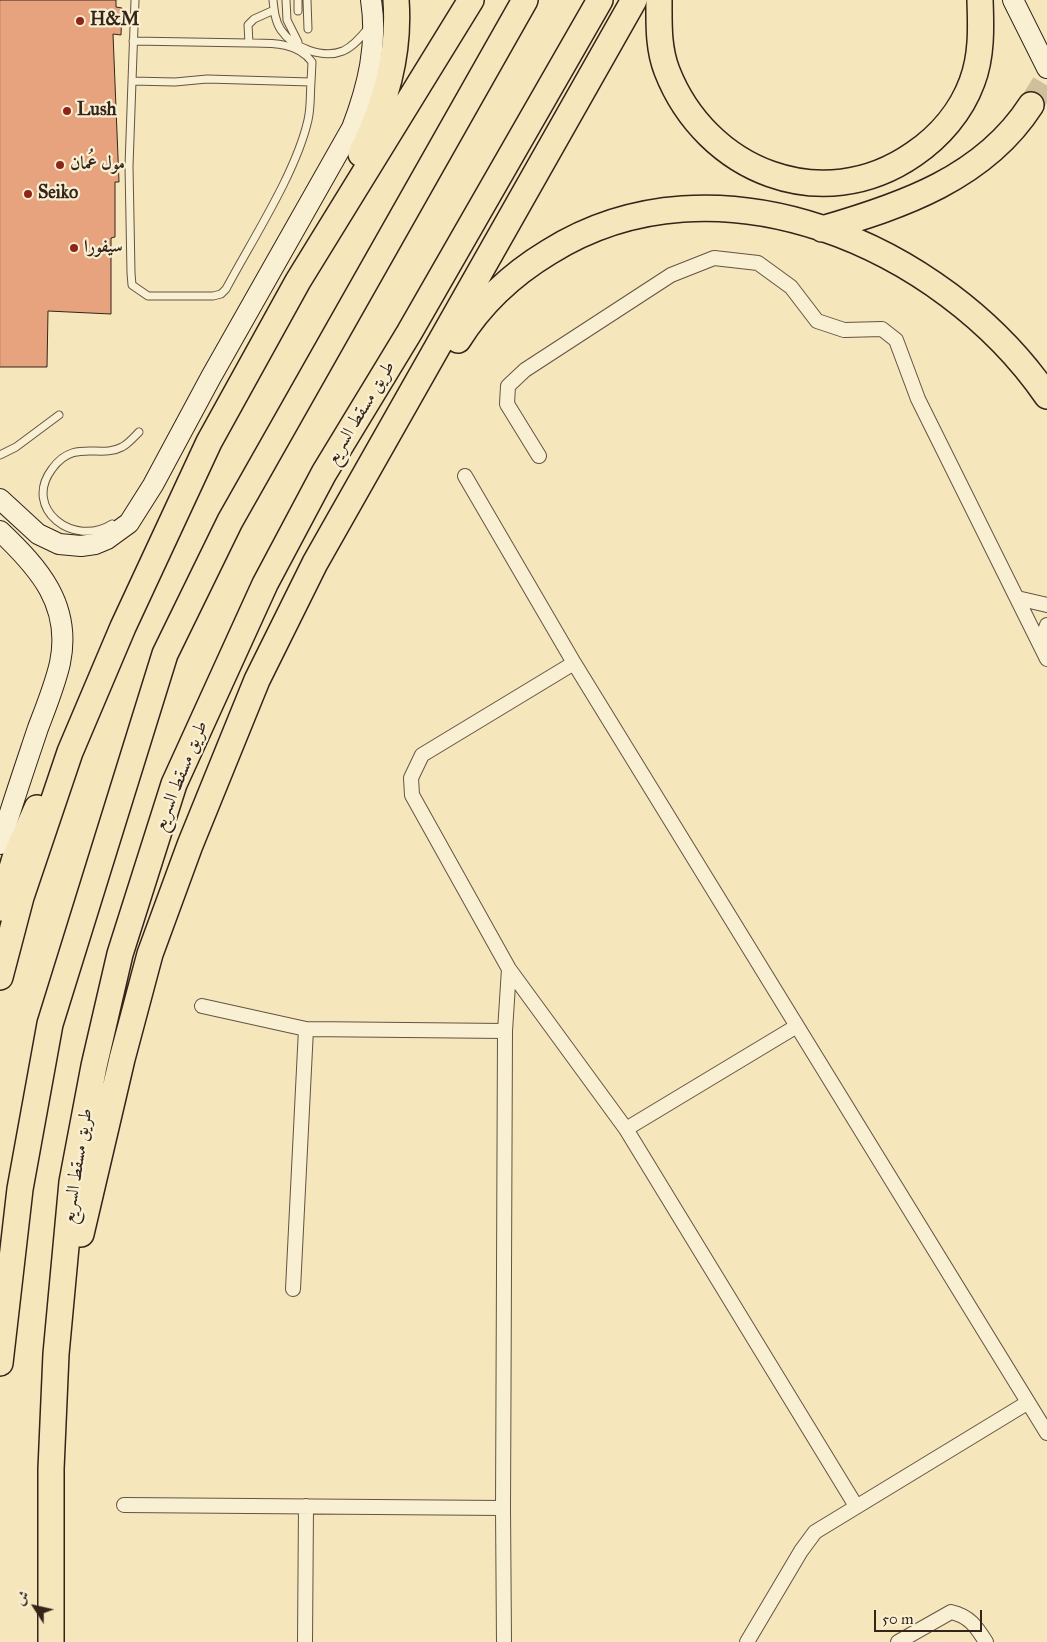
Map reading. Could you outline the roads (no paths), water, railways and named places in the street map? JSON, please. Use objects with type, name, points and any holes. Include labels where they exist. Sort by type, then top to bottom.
[{"type":"highway","points":[[298,281],[310,243],[360,155],[385,97],[394,58],[396,0]]},
{"type":"highway","points":[[0,977],[21,897],[70,752],[123,627],[209,442],[298,281],[471,0]]},
{"type":"highway","points":[[447,39],[483,0]]},
{"type":"highway","points":[[0,1363],[20,1189],[50,1024],[165,654],[230,521],[526,0]]},
{"type":"highway","name":"طريق مسقط السريع","points":[[51,1642],[51,1469],[56,1354],[72,1182],[94,1066],[120,954],[174,784],[265,584],[320,482],[409,333],[600,0]]},
{"type":"highway","points":[[56,1354],[89,1195],[150,954],[190,844],[257,680],[315,562],[352,501],[634,0]]},
{"type":"highway","points":[[659,0],[659,44],[666,70],[694,120],[711,138],[751,167],[795,181],[821,185],[860,180],[901,163],[930,143],[947,124],[961,104],[972,82],[982,31],[980,0]]},
{"type":"highway","points":[[822,229],[917,198],[949,180],[992,151],[1017,126],[1031,105]]},
{"type":"highway","points":[[352,501],[407,421],[462,334],[488,300],[528,265],[564,242],[609,223],[671,209],[701,206],[771,214],[822,229],[898,261],[946,293],[992,332],[1047,396]]},
{"type":"highway","points":[[0,908],[24,836],[45,792],[70,752]]},
{"type":"street","points":[[0,499],[30,527],[48,540],[59,544],[82,546],[95,544],[119,532],[129,523],[153,485],[211,377],[352,128],[366,86],[374,41],[371,0]]},
{"type":"street","points":[[1013,0],[1047,68]]},
{"type":"street","points":[[539,456],[508,404],[508,386],[525,370],[671,275],[714,258],[758,263],[791,287],[817,321],[844,330],[882,329],[896,340],[918,399],[1047,659]]},
{"type":"street","points":[[465,476],[574,663],[1047,1433]]},
{"type":"street","points":[[0,531],[33,563],[46,582],[56,604],[62,638],[58,672],[0,844]]},
{"type":"street","points":[[1017,598],[1047,605]]},
{"type":"street","points":[[1040,642],[1047,625]]},
{"type":"street","points":[[574,663],[422,755],[411,778],[412,795],[509,970],[626,1129],[856,1506]]},
{"type":"street","points":[[504,1642],[504,1031],[509,970]]},
{"type":"street","points":[[202,1006],[306,1029],[504,1031]]},
{"type":"street","points":[[626,1129],[797,1026]]},
{"type":"street","points":[[293,1289],[306,1029]]},
{"type":"street","points":[[747,1642],[801,1551],[815,1532],[1027,1403]]},
{"type":"street","points":[[124,1504],[503,1508]]},
{"type":"street","points":[[305,1642],[306,1506]]},
{"type":"street","points":[[898,1642],[950,1612],[965,1616],[970,1620],[986,1642]]},
{"type":"lane","points":[[133,41],[275,44],[300,50],[312,62],[310,82],[311,105],[304,134],[288,172],[226,289],[221,294],[213,296],[148,296],[132,285],[129,166],[133,41],[135,0]]},
{"type":"lane","points":[[273,0],[274,10],[281,30],[300,45],[323,54],[339,52],[353,45],[374,21]]},
{"type":"lane","points":[[286,0],[287,20],[300,45]]},
{"type":"lane","points":[[298,0],[298,11]]},
{"type":"lane","points":[[307,0],[308,29]]},
{"type":"lane","points":[[250,43],[248,25],[254,19],[274,10]]},
{"type":"lane","points":[[132,81],[175,82],[207,79],[310,82]]},
{"type":"lane","points":[[0,455],[16,447],[59,415]]},
{"type":"lane","points":[[116,522],[108,527],[90,532],[71,530],[55,520],[45,504],[44,486],[51,470],[64,457],[80,451],[121,448],[139,432]]},
{"type":"lane","points":[[124,516],[140,492],[153,485]]},
{"type":"tunnel","points":[[1031,105],[1047,79]]},
{"type":"place","name":"H&M","points":[[80,21]]},
{"type":"place","name":"Lush","points":[[67,111]]},
{"type":"place","name":"مول عُمان","points":[[60,165]]},
{"type":"place","name":"Seiko","points":[[28,194]]},
{"type":"place","name":"سيفورا","points":[[74,248]]}]
